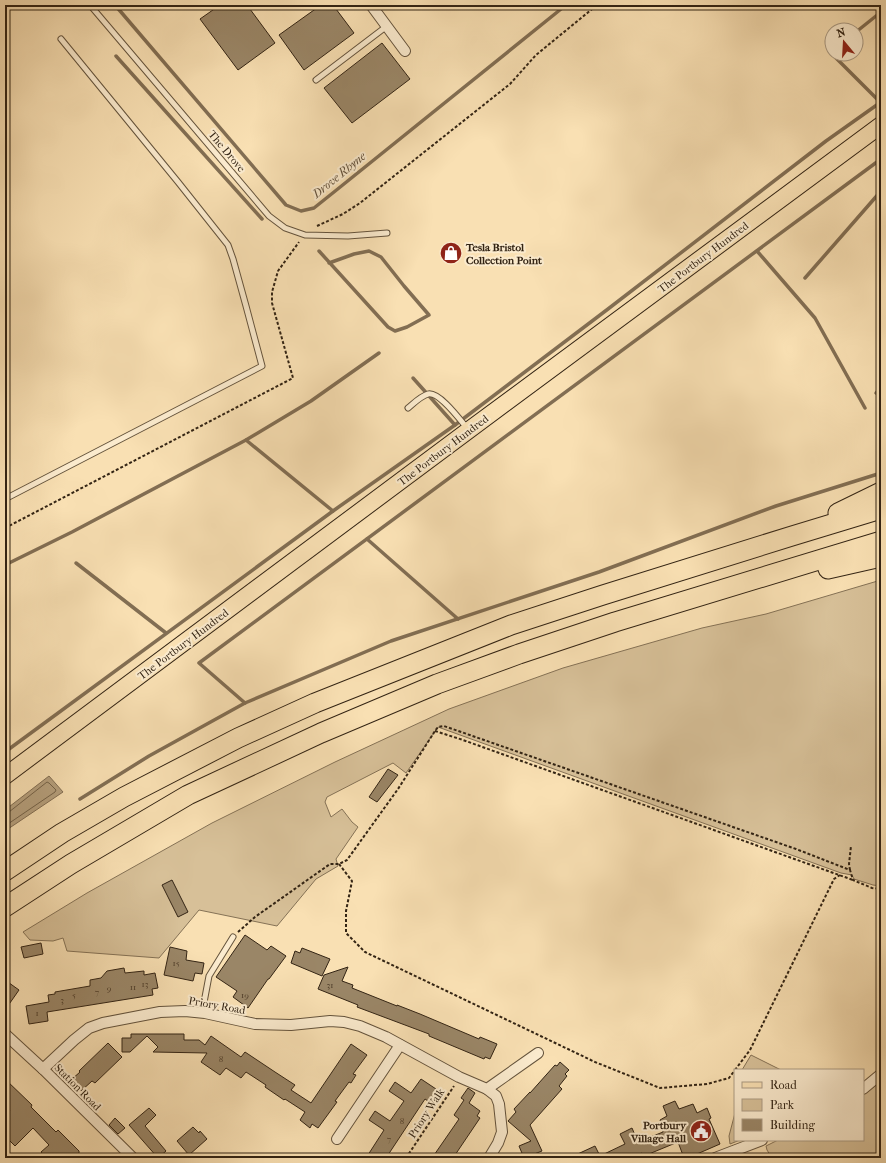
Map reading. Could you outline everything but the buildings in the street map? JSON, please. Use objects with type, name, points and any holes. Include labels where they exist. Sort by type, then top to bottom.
[{"type":"highway","points":[[792,536],[881,492]]},
{"type":"highway","points":[[5,871],[62,833],[124,796],[238,738],[315,703],[511,625],[610,592],[881,509]]},
{"type":"highway","points":[[5,907],[71,864],[188,795],[321,733],[437,684],[519,654],[615,622],[881,541]]},
{"type":"highway","points":[[698,597],[881,557]]},
{"type":"main road","name":"The Portbury Hundred","points":[[5,776],[881,125]]},
{"type":"street","points":[[371,5],[405,51]]},
{"type":"street","name":"Priory Road","points":[[43,1069],[89,1028],[103,1023],[160,1012],[185,1011],[202,1013],[261,1024],[291,1025],[330,1021],[344,1022],[360,1026],[386,1038],[460,1077],[487,1089],[496,1096],[499,1104],[502,1132],[498,1144],[489,1158]]},
{"type":"street","name":"Station Road","points":[[5,1034],[43,1069],[133,1158]]},
{"type":"street","points":[[337,1139],[400,1045]]},
{"type":"street","points":[[487,1089],[538,1053]]},
{"type":"street","points":[[864,1088],[881,1074]]},
{"type":"street","points":[[715,1158],[759,1141]]},
{"type":"lane","name":"The Drove","points":[[90,5],[269,216],[284,228],[305,235],[348,236],[387,233]]},
{"type":"lane","points":[[316,80],[387,26]]},
{"type":"lane","points":[[5,499],[262,366],[228,245],[61,39]]},
{"type":"lane","points":[[408,408],[422,397],[433,393],[440,398],[469,430]]},
{"type":"lane","points":[[202,1013],[209,976],[233,936]]},
{"type":"path","points":[[305,235],[313,228],[343,214],[360,203],[510,84],[536,55],[597,5]]},
{"type":"path","points":[[233,936],[255,917],[330,864],[339,864],[347,860],[390,800],[435,731],[438,727],[444,726],[796,849],[850,870]]},
{"type":"path","points":[[435,731],[840,875],[872,888],[881,889]]},
{"type":"path","points":[[851,846],[849,864],[853,880]]},
{"type":"path","points":[[339,864],[352,881],[346,911],[346,933],[365,952],[595,1062],[660,1088],[707,1084],[729,1078],[734,1071]]},
{"type":"path","points":[[736,1069],[750,1050],[834,879],[840,875]]},
{"type":"path","name":"Priory Walk","points":[[408,1157],[460,1077]]},
{"type":"green space","points":[[881,580],[881,886],[854,879],[852,875],[841,873],[438,727],[406,773],[393,763],[327,797],[325,802],[331,817],[342,809],[358,827],[336,859],[338,866],[316,879],[277,926],[199,910],[159,958],[67,951],[63,938],[53,941],[30,940],[23,932],[87,893],[212,823],[335,762],[449,709],[563,668],[702,628],[766,614]]},
{"type":"green space","points":[[751,1055],[779,1069],[743,1069]]},
{"type":"green space","points":[[881,1081],[881,1158],[772,1158],[766,1146],[776,1141],[864,1141],[864,1094]]},
{"type":"green space","points":[[734,1117],[734,1141],[738,1141],[730,1144],[729,1136]]},
{"type":"water","points":[[49,776],[63,792],[5,831],[5,810]]},
{"type":"waterway","name":"Drove Rhyne","points":[[115,5],[286,205],[301,211],[314,208],[566,5]]},
{"type":"waterway","points":[[864,26],[881,12]]},
{"type":"waterway","points":[[116,56],[262,219]]},
{"type":"waterway","points":[[840,62],[880,102]]},
{"type":"waterway","points":[[5,752],[333,511],[455,425],[826,141],[881,102]]},
{"type":"waterway","points":[[245,703],[199,663],[881,159]]},
{"type":"waterway","points":[[805,278],[881,191]]},
{"type":"waterway","points":[[319,251],[388,327],[395,331],[407,327],[429,315],[381,257],[369,251],[354,254],[329,263]]},
{"type":"waterway","points":[[757,251],[815,318],[865,408]]},
{"type":"waterway","points":[[5,565],[72,532],[246,440],[311,401],[379,353]]},
{"type":"waterway","points":[[413,378],[455,425]]},
{"type":"waterway","points":[[876,393],[881,387]]},
{"type":"waterway","points":[[246,440],[333,511]]},
{"type":"waterway","points":[[80,799],[149,756],[245,703],[391,641],[599,572],[776,506],[881,473]]},
{"type":"waterway","points":[[367,539],[458,619]]},
{"type":"waterway","points":[[76,563],[166,633]]},
{"type":"place","name":"Tesla Bristol Collection Point","points":[[451,253]]},
{"type":"place","name":"Portbury Village Hall","points":[[701,1131]]}]
